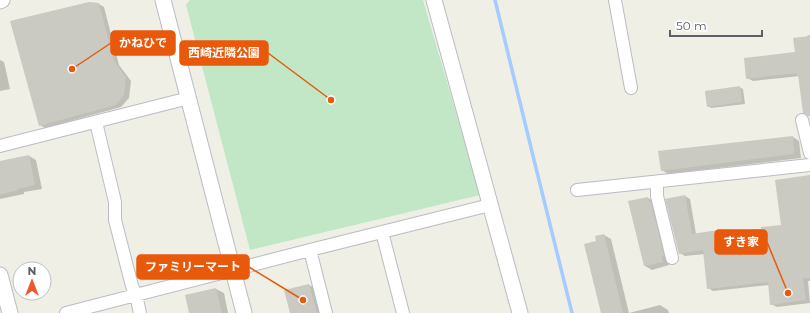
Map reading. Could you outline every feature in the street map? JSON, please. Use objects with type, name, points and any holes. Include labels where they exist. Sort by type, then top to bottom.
[{"type":"street","points":[[163,0],[244,313]]},
{"type":"street","points":[[434,0],[520,313]]},
{"type":"street","points":[[615,0],[631,88]]},
{"type":"street","points":[[0,146],[189,98]]},
{"type":"street","points":[[802,120],[810,153]]},
{"type":"street","points":[[96,122],[115,202],[115,220],[140,313]]},
{"type":"street","points":[[576,190],[810,165]]},
{"type":"street","points":[[657,182],[657,196],[672,258]]},
{"type":"street","points":[[66,313],[490,204]]},
{"type":"street","points":[[382,232],[403,313]]},
{"type":"street","points":[[310,250],[326,313]]},
{"type":"street","points":[[0,275],[10,313]]},
{"type":"green space","points":[[190,0],[423,0],[480,195],[250,250],[186,5]]},
{"type":"building","points":[[89,2],[99,3],[114,61],[126,77],[124,95],[116,105],[39,126],[10,21]]},
{"type":"building","points":[[810,36],[810,116],[808,116],[803,113],[797,73],[746,79],[744,58],[795,52],[793,38]]},
{"type":"building","points":[[740,86],[742,102],[707,107],[705,91]]},
{"type":"building","points":[[793,136],[794,154],[661,171],[658,151]]},
{"type":"building","points":[[29,155],[35,185],[0,195],[0,161]]},
{"type":"building","points":[[810,175],[810,278],[803,278],[806,300],[770,305],[768,282],[707,289],[703,250],[679,254],[665,199],[685,195],[692,234],[725,229],[726,232],[761,229],[761,227],[781,225],[775,180]]},
{"type":"building","points":[[648,197],[649,202],[651,202],[664,256],[662,256],[663,262],[644,266],[628,201]]},
{"type":"building","points":[[604,234],[623,313],[601,313],[584,244],[596,241],[595,236]]},
{"type":"building","points":[[309,284],[317,313],[290,313],[284,290]]},
{"type":"building","points":[[216,288],[222,313],[189,313],[185,295]]},
{"type":"waterway","points":[[495,0],[572,313]]},
{"type":"place","name":"かねひで","points":[[72,69]]},
{"type":"place","name":"西崎近隣公園","points":[[331,100]]},
{"type":"place","name":"すき家","points":[[788,293]]},
{"type":"place","name":"ファミリーマート","points":[[303,300]]}]
